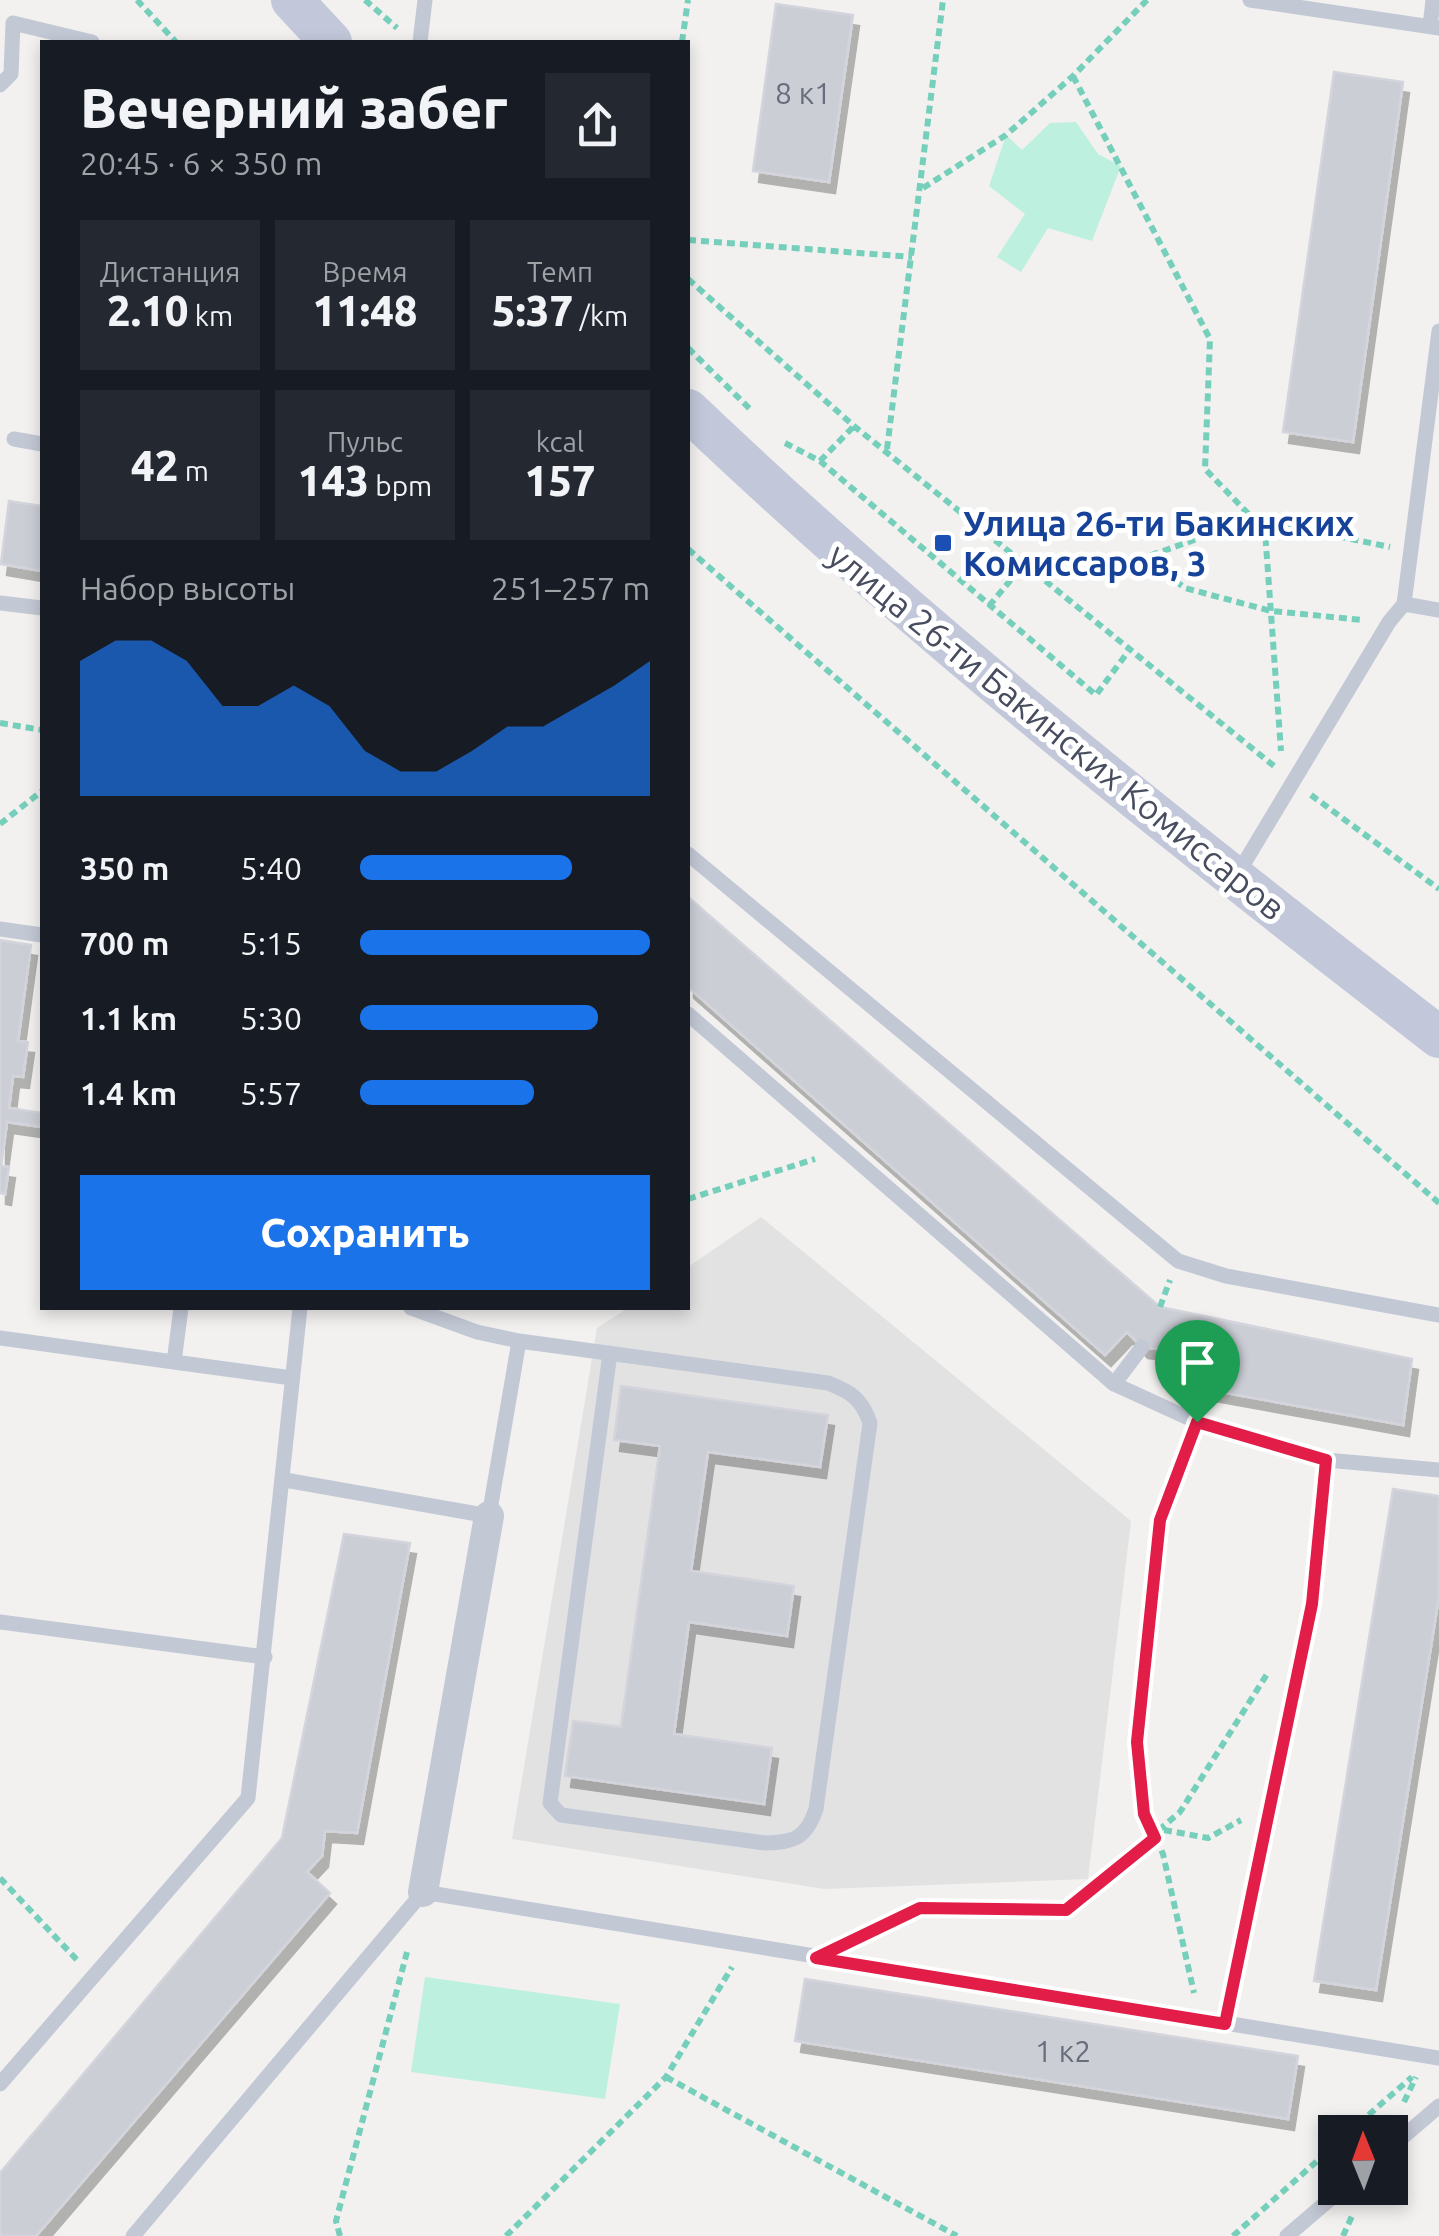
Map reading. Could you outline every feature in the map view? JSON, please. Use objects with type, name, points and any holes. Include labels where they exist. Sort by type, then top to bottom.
[{"type":"main road","points":[[292,0],[328,40]]},
{"type":"main road","name":"улица 26-ти Бакинских Комиссаров","points":[[690,412],[836,550],[1234,879],[1439,1037]]},
{"type":"street","points":[[423,1892],[488,1516]]},
{"type":"lane","points":[[413,38],[425,0]]},
{"type":"lane","points":[[1250,0],[1435,27],[1433,0]]},
{"type":"lane","points":[[0,85],[11,74],[6,25],[82,40]]},
{"type":"lane","points":[[1234,879],[1389,622],[1404,604],[1439,331]]},
{"type":"lane","points":[[14,439],[40,444]]},
{"type":"lane","points":[[0,603],[40,608]]},
{"type":"lane","points":[[1404,604],[1439,610]]},
{"type":"lane","points":[[690,856],[1178,1261],[1226,1276],[1439,1315]]},
{"type":"lane","points":[[0,929],[40,935]]},
{"type":"lane","points":[[690,1016],[847,1148],[1114,1384],[1197,1422],[1326,1460],[1439,1470]]},
{"type":"lane","points":[[174,1362],[181,1310]]},
{"type":"lane","points":[[0,2084],[248,1798],[300,1310]]},
{"type":"lane","points":[[416,1310],[477,1332],[519,1341],[610,1353],[828,1383],[852,1393],[864,1406],[870,1423],[816,1810],[810,1830],[795,1842],[764,1842],[561,1814],[550,1803],[610,1353]]},
{"type":"lane","points":[[0,1338],[292,1378]]},
{"type":"lane","points":[[284,1480],[488,1516],[519,1341]]},
{"type":"lane","points":[[1114,1384],[1142,1347]]},
{"type":"lane","points":[[1225,2024],[1312,1604]]},
{"type":"lane","points":[[0,1622],[265,1658]]},
{"type":"lane","points":[[133,2236],[423,1892],[1437,2057]]},
{"type":"lane","points":[[1408,2133],[1439,2106]]},
{"type":"lane","points":[[1287,2236],[1324,2205]]},
{"type":"path","points":[[138,0],[174,40]]},
{"type":"path","points":[[365,0],[413,38]]},
{"type":"path","points":[[682,40],[688,0]]},
{"type":"path","points":[[887,450],[943,0]]},
{"type":"path","points":[[922,188],[1006,135],[1074,76],[1147,0]]},
{"type":"path","points":[[690,281],[854,426],[1282,773],[1265,530],[1205,469],[1210,339],[1074,76]]},
{"type":"path","points":[[690,240],[912,257]]},
{"type":"path","points":[[690,350],[762,421]]},
{"type":"path","points":[[820,460],[854,426]]},
{"type":"path","points":[[775,434],[788,446],[820,460],[1096,695],[1130,649]]},
{"type":"path","points":[[989,606],[1024,564],[1143,558],[1254,519],[1331,532],[1410,552]]},
{"type":"path","points":[[690,551],[1439,1203]]},
{"type":"path","points":[[1143,558],[1186,588],[1271,611],[1389,622]]},
{"type":"path","points":[[0,723],[40,730]]},
{"type":"path","points":[[1292,780],[1439,889]]},
{"type":"path","points":[[0,824],[40,793]]},
{"type":"path","points":[[690,1198],[847,1148]]},
{"type":"path","points":[[1197,1422],[1160,1520],[1137,1742],[1144,1814],[1163,1854],[1200,2019]]},
{"type":"path","points":[[1312,1604],[1326,1460]]},
{"type":"path","points":[[816,1958],[920,1908],[1066,1910],[1155,1838],[1180,1812],[1271,1668]]},
{"type":"path","points":[[1162,1830],[1208,1838],[1270,1804]]},
{"type":"path","points":[[0,1878],[95,1979]]},
{"type":"path","points":[[340,2236],[336,2221],[423,1892]]},
{"type":"path","points":[[506,2236],[666,2077],[744,1946]]},
{"type":"path","points":[[1369,2115],[1437,2057]]},
{"type":"path","points":[[666,2077],[957,2236]]},
{"type":"path","points":[[1233,2236],[1318,2160]]},
{"type":"shaded area","points":[[761,1217],[1131,1521],[1088,1879],[824,1889],[512,1839],[597,1328],[625,1310],[690,1310],[690,1266]]},
{"type":"green space","points":[[1076,122],[1098,154],[1121,166],[1092,241],[1048,228],[1021,272],[997,257],[1025,214],[989,186],[1006,135],[1022,150],[1050,123]]},
{"type":"green space","points":[[425,1977],[620,2004],[605,2099],[411,2072]]},
{"type":"building","points":[[776,4],[853,15],[829,182],[753,171]]},
{"type":"building","points":[[1334,72],[1403,82],[1353,442],[1283,432]]},
{"type":"building","points":[[9,501],[40,506],[40,571],[1,564]]},
{"type":"building","points":[[690,899],[1160,1307],[1412,1359],[1403,1425],[1165,1382],[1167,1350],[1142,1347],[1127,1332],[1105,1355],[690,989]]},
{"type":"building","points":[[0,940],[31,945],[18,1041],[28,1042],[23,1077],[13,1076],[9,1108],[40,1113],[40,1127],[7,1122],[1,1166],[9,1167],[5,1194],[0,1193]]},
{"type":"building","points":[[621,1386],[828,1415],[820,1467],[708,1452],[691,1571],[794,1586],[787,1636],[689,1622],[674,1734],[772,1748],[764,1804],[565,1776],[573,1721],[621,1727],[660,1446],[614,1440]]},
{"type":"building","points":[[1393,1489],[1439,1496],[1439,1596],[1376,1990],[1314,1981]]},
{"type":"building","points":[[344,1534],[410,1543],[357,1833],[325,1831],[322,1856],[307,1872],[330,1893],[36,2236],[0,2236],[0,2173],[282,1838]]},
{"type":"building","points":[[805,1979],[1298,2056],[1288,2119],[795,2041]]},
{"type":"place","name":"Улица 26-ти Бакинских Комиссаров, 3","points":[[943,543]]},
{"type":"route","points":[[1197,1422],[1326,1460],[1312,1604],[1225,2024],[816,1958],[920,1908],[1066,1910],[1155,1838],[1144,1814],[1137,1742],[1160,1520],[1197,1422]]}]
